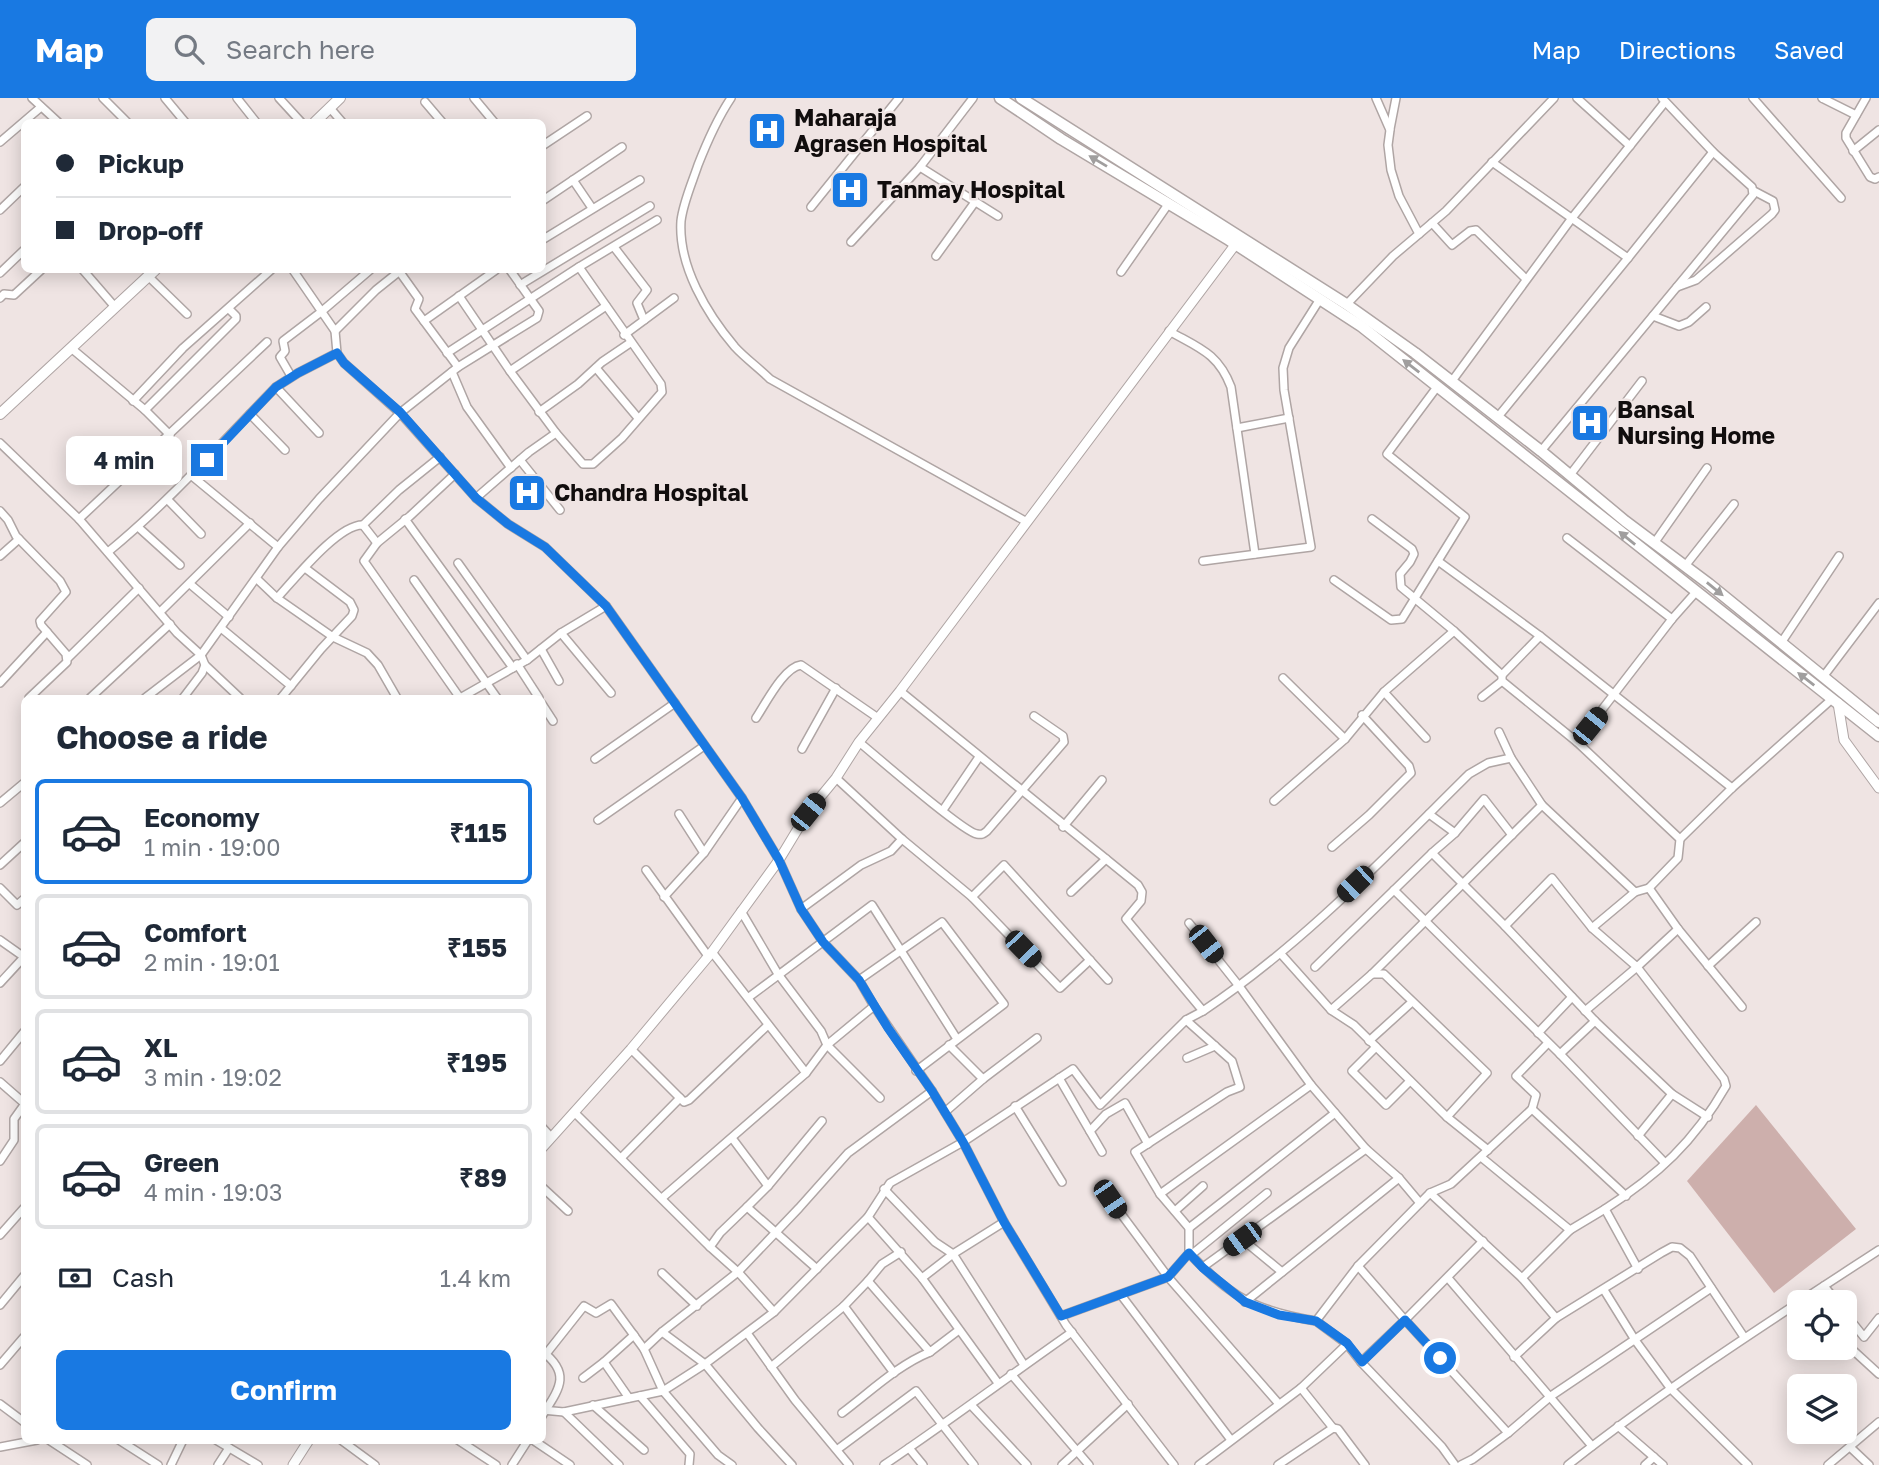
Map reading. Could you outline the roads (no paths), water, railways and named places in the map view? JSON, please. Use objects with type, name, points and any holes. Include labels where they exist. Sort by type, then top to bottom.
[{"type":"main road","points":[[318,119],[339,98]]},
{"type":"main road","points":[[1000,98],[1061,139],[1238,241],[1320,299],[1344,309],[1437,387],[1879,736]]},
{"type":"main road","points":[[1021,98],[1452,381],[1879,722]]},
{"type":"main road","points":[[0,414],[151,273]]},
{"type":"street","points":[[32,98],[55,119]]},
{"type":"street","points":[[103,98],[124,119]]},
{"type":"street","points":[[165,98],[182,119]]},
{"type":"street","points":[[237,98],[254,119]]},
{"type":"street","points":[[279,98],[298,119]]},
{"type":"street","points":[[474,98],[492,119]]},
{"type":"street","points":[[731,98],[721,112],[703,153],[681,220],[682,241],[690,273],[710,314],[736,348],[770,379],[1027,522]]},
{"type":"street","points":[[811,207],[899,98]]},
{"type":"street","points":[[851,242],[920,167],[973,98]]},
{"type":"street","points":[[1377,98],[1390,130]]},
{"type":"street","points":[[1396,98],[1388,145],[1391,170],[1399,196],[1419,234]]},
{"type":"street","points":[[1344,309],[1393,256],[1432,223],[1554,98]]},
{"type":"street","points":[[1577,98],[1630,146]]},
{"type":"street","points":[[1822,98],[1856,115]]},
{"type":"street","points":[[1866,98],[1846,133],[1846,138],[1870,177],[1879,177]]},
{"type":"street","points":[[1452,381],[1663,100],[1754,191],[1773,201],[1775,210],[1696,280],[1676,287]]},
{"type":"street","points":[[1758,100],[1841,198]]},
{"type":"street","points":[[425,102],[439,119]]},
{"type":"street","points":[[27,119],[41,107]]},
{"type":"street","points":[[330,108],[339,119]]},
{"type":"street","points":[[546,143],[587,116]]},
{"type":"street","points":[[0,142],[21,124]]},
{"type":"street","points":[[1853,151],[1879,130]]},
{"type":"street","points":[[546,198],[622,147]]},
{"type":"street","points":[[1497,418],[1713,152]]},
{"type":"street","points":[[1492,162],[1628,258]]},
{"type":"street","points":[[920,167],[998,216]]},
{"type":"street","points":[[573,180],[592,208]]},
{"type":"street","points":[[546,237],[640,180]]},
{"type":"street","points":[[0,210],[21,190]]},
{"type":"street","points":[[1541,451],[1754,191]]},
{"type":"street","points":[[18,193],[21,197]]},
{"type":"street","points":[[936,256],[975,202]]},
{"type":"street","points":[[1121,272],[1169,203]]},
{"type":"street","points":[[546,269],[650,206]]},
{"type":"street","points":[[447,353],[657,220]]},
{"type":"street","points":[[1432,223],[1452,244],[1470,231],[1476,230],[1527,279]]},
{"type":"street","points":[[546,1143],[631,1049],[710,954],[779,860],[808,812],[836,778],[859,742],[1238,241]]},
{"type":"street","points":[[614,247],[647,290],[637,303],[645,320]]},
{"type":"street","points":[[0,272],[21,253]]},
{"type":"street","points":[[459,296],[539,412],[583,464],[593,464],[622,438],[663,390],[579,268]]},
{"type":"street","points":[[1,294],[14,295],[38,273]]},
{"type":"street","points":[[86,273],[115,307]]},
{"type":"street","points":[[151,273],[187,314]]},
{"type":"street","points":[[133,401],[183,348],[268,273]]},
{"type":"street","points":[[295,273],[335,331],[337,353],[344,363],[400,412],[476,498],[508,524],[545,547],[606,606],[742,798],[779,860],[801,909],[823,942],[859,980],[916,1071],[932,1091],[963,1142],[1004,1222],[1061,1316],[1174,1465]]},
{"type":"street","points":[[292,376],[281,359],[285,351],[282,341],[366,273]]},
{"type":"street","points":[[335,331],[396,273]]},
{"type":"street","points":[[402,273],[419,298],[415,309],[447,353],[467,407],[511,468]]},
{"type":"street","points":[[424,321],[492,273]]},
{"type":"street","points":[[149,695],[201,655],[278,547],[400,412],[455,370],[537,318],[539,311],[512,273]]},
{"type":"street","points":[[520,285],[540,273]]},
{"type":"street","points":[[624,335],[674,298]]},
{"type":"street","points":[[1203,561],[1311,547],[1283,369],[1289,348],[1320,299]]},
{"type":"street","points":[[510,371],[606,306]]},
{"type":"street","points":[[1653,316],[1679,326],[1689,322],[1706,307]]},
{"type":"street","points":[[145,410],[236,319],[229,309]]},
{"type":"street","points":[[1169,331],[1217,360],[1231,387],[1255,554]]},
{"type":"street","points":[[79,519],[267,342]]},
{"type":"street","points":[[539,412],[630,343]]},
{"type":"street","points":[[71,348],[145,410],[170,435]]},
{"type":"street","points":[[108,552],[168,500],[276,387],[337,353]]},
{"type":"street","points":[[596,368],[638,418]]},
{"type":"street","points":[[1570,475],[1642,381]]},
{"type":"street","points":[[276,387],[319,433]]},
{"type":"street","points":[[1334,580],[1391,620],[1402,619],[1465,517],[1387,454],[1437,387]]},
{"type":"street","points":[[250,414],[285,450]]},
{"type":"street","points":[[1237,428],[1289,418]]},
{"type":"street","points":[[476,498],[556,433]]},
{"type":"street","points":[[0,443],[79,519],[170,624],[201,655],[205,665],[237,695]]},
{"type":"street","points":[[277,598],[304,568],[342,533],[352,526],[363,525],[399,490],[440,457]]},
{"type":"street","points":[[520,460],[561,510]]},
{"type":"street","points":[[1655,542],[1707,468]]},
{"type":"street","points":[[455,474],[377,543],[364,561],[458,695]]},
{"type":"street","points":[[192,476],[278,547]]},
{"type":"street","points":[[168,500],[201,534]]},
{"type":"street","points":[[1685,566],[1734,504]]},
{"type":"street","points":[[0,511],[19,539],[65,587],[64,597],[40,621],[68,657]]},
{"type":"street","points":[[405,519],[537,695]]},
{"type":"street","points":[[1372,519],[1412,549],[1414,554],[1400,574],[1401,587],[1577,741],[1680,839]]},
{"type":"street","points":[[160,612],[250,523]]},
{"type":"street","points":[[363,525],[377,543]]},
{"type":"street","points":[[138,527],[180,565]]},
{"type":"street","points":[[1567,538],[1672,619]]},
{"type":"street","points":[[0,555],[19,539]]},
{"type":"street","points":[[1781,643],[1839,556]]},
{"type":"street","points":[[1438,561],[1540,636],[1732,788]]},
{"type":"street","points":[[458,563],[527,660]]},
{"type":"street","points":[[284,695],[352,616],[353,606],[304,568]]},
{"type":"street","points":[[257,579],[277,598],[333,637],[367,653],[378,665],[395,695]]},
{"type":"street","points":[[414,580],[495,695]]},
{"type":"street","points":[[190,584],[229,617]]},
{"type":"street","points":[[32,695],[139,588]]},
{"type":"street","points":[[1577,741],[1696,592]]},
{"type":"street","points":[[1823,677],[1879,603]]},
{"type":"street","points":[[465,695],[527,660],[561,633],[606,606]]},
{"type":"street","points":[[93,695],[170,624]]},
{"type":"street","points":[[221,628],[291,686]]},
{"type":"street","points":[[1274,801],[1345,739],[1362,715],[1384,692],[1454,631]]},
{"type":"street","points":[[0,683],[47,632]]},
{"type":"street","points":[[561,633],[611,694]]},
{"type":"street","points":[[1482,697],[1540,636]]},
{"type":"street","points":[[541,649],[559,681]]},
{"type":"street","points":[[185,695],[205,665]]},
{"type":"street","points":[[756,718],[787,672],[801,665],[878,718]]},
{"type":"street","points":[[1283,678],[1345,739]]},
{"type":"street","points":[[802,749],[836,688]]},
{"type":"street","points":[[900,691],[1063,827],[1106,859],[1142,892],[1141,901],[1126,919],[1203,1011]]},
{"type":"street","points":[[1384,692],[1426,738]]},
{"type":"street","points":[[1592,928],[1635,892],[1649,888],[1678,858],[1680,839],[1732,788],[1835,701],[1844,740],[1879,788]]},
{"type":"street","points":[[595,759],[675,703]]},
{"type":"street","points":[[546,710],[553,721]]},
{"type":"street","points":[[1332,846],[1411,773],[1409,765],[1362,715]]},
{"type":"street","points":[[859,742],[974,834],[981,835],[1064,742],[1063,736],[1034,716]]},
{"type":"street","points":[[1499,732],[1511,758],[1542,805],[1635,892]]},
{"type":"street","points":[[598,820],[704,746]]},
{"type":"street","points":[[943,810],[979,757]]},
{"type":"street","points":[[546,1412],[564,1412],[663,1391],[705,1364],[774,1312],[868,1217],[890,1183],[963,1142],[1073,1069],[1100,1105],[1186,1020],[1240,986],[1281,954],[1469,775],[1488,763],[1511,758]]},
{"type":"street","points":[[836,778],[902,839],[972,897],[1060,988],[1090,960]]},
{"type":"street","points":[[1063,827],[1102,780]]},
{"type":"street","points":[[0,803],[21,785]]},
{"type":"street","points":[[664,897],[704,853],[742,798]]},
{"type":"street","points":[[1315,967],[1455,833],[1484,799],[1512,835]]},
{"type":"street","points":[[1331,1010],[1465,884],[1482,863],[1542,805]]},
{"type":"street","points":[[679,814],[704,853]]},
{"type":"street","points":[[1429,814],[1455,833]]},
{"type":"street","points":[[801,909],[861,865],[891,851],[902,839]]},
{"type":"street","points":[[0,865],[21,846]]},
{"type":"street","points":[[1432,853],[1595,1021],[1672,1094],[1708,1117]]},
{"type":"street","points":[[1071,892],[1106,859]]},
{"type":"street","points":[[972,897],[1004,865],[1108,980]]},
{"type":"street","points":[[646,870],[664,897],[749,997],[768,1026],[806,1073]]},
{"type":"street","points":[[1505,926],[1552,878],[1592,928],[1637,967],[1724,1079],[1726,1086],[1691,1139],[1626,1196],[1570,1230],[1522,1278]]},
{"type":"street","points":[[0,888],[18,905],[21,902]]},
{"type":"street","points":[[1649,888],[1678,929],[1742,1007]]},
{"type":"street","points":[[1394,890],[1560,1054],[1665,1163]]},
{"type":"street","points":[[749,997],[872,905],[957,1039]]},
{"type":"street","points":[[741,911],[778,974],[821,1031],[827,1045],[880,1098]]},
{"type":"street","points":[[859,980],[942,922],[1004,1004],[916,1071]]},
{"type":"street","points":[[1708,966],[1756,922]]},
{"type":"street","points":[[1189,923],[1240,986],[1311,1085],[1366,1149],[1399,1178],[1420,1203]]},
{"type":"street","points":[[1586,1011],[1678,929]]},
{"type":"street","points":[[0,940],[21,955]]},
{"type":"street","points":[[1281,954],[1331,1010],[1354,1026],[1447,1117],[1488,1150]]},
{"type":"street","points":[[0,983],[21,960]]},
{"type":"street","points":[[1372,974],[1384,974],[1487,1073],[1447,1117]]},
{"type":"street","points":[[1538,1033],[1572,997]]},
{"type":"street","points":[[1410,1081],[1386,1105],[1352,1071],[1412,1002]]},
{"type":"street","points":[[663,1198],[806,1073],[827,1045],[874,1006]]},
{"type":"street","points":[[1186,1020],[1232,1061],[1240,1087],[1227,1092],[1135,1152],[1160,1194],[1189,1228],[1190,1254],[1245,1302],[1279,1315],[1316,1321],[1347,1343],[1442,1447],[1455,1465]]},
{"type":"street","points":[[1560,1054],[1595,1021]]},
{"type":"street","points":[[631,1049],[684,1102],[689,1101],[768,1026]]},
{"type":"street","points":[[0,1061],[21,1036]]},
{"type":"street","points":[[945,1112],[1037,1038]]},
{"type":"street","points":[[1316,1321],[1358,1266],[1430,1193],[1451,1185],[1532,1109],[1536,1094],[1516,1076],[1548,1043]]},
{"type":"street","points":[[949,1045],[983,1079]]},
{"type":"street","points":[[1187,1058],[1215,1046]]},
{"type":"street","points":[[1059,1078],[1101,1152]]},
{"type":"street","points":[[0,1082],[21,1101]]},
{"type":"street","points":[[1160,1194],[1311,1085]]},
{"type":"street","points":[[644,1349],[738,1272],[848,1153],[932,1091]]},
{"type":"street","points":[[1638,1136],[1672,1094]]},
{"type":"street","points":[[621,1158],[680,1098]]},
{"type":"street","points":[[1090,1131],[1106,1114],[1125,1103],[1148,1144]]},
{"type":"street","points":[[1015,1106],[1062,1182]]},
{"type":"street","points":[[0,1161],[14,1140],[14,1119],[21,1108]]},
{"type":"street","points":[[1532,1109],[1626,1196]]},
{"type":"street","points":[[574,1112],[738,1272],[774,1312]]},
{"type":"street","points":[[1189,1228],[1335,1113]]},
{"type":"street","points":[[710,1247],[720,1233],[768,1186],[822,1121]]},
{"type":"street","points":[[546,1131],[551,1137]]},
{"type":"street","points":[[732,1138],[768,1186]]},
{"type":"street","points":[[1203,1268],[1366,1149]]},
{"type":"street","points":[[1482,1157],[1570,1230]]},
{"type":"street","points":[[1245,1302],[1399,1178]]},
{"type":"street","points":[[1175,1211],[1203,1186]]},
{"type":"street","points":[[884,1189],[935,1242],[953,1254],[1024,1366]]},
{"type":"street","points":[[546,1191],[568,1211]]},
{"type":"street","points":[[1061,1316],[1168,1277],[1190,1254],[1267,1193]]},
{"type":"street","points":[[1430,1193],[1522,1278],[1556,1318]]},
{"type":"street","points":[[1110,1199],[1168,1277],[1279,1404]]},
{"type":"street","points":[[747,1207],[817,1269]]},
{"type":"street","points":[[1605,1209],[1639,1269]]},
{"type":"street","points":[[0,1235],[21,1211]]},
{"type":"street","points":[[868,1217],[922,1278],[998,1383]]},
{"type":"street","points":[[922,1278],[953,1254],[1004,1222]]},
{"type":"street","points":[[1242,1239],[1282,1272]]},
{"type":"street","points":[[1362,1362],[1483,1241]]},
{"type":"street","points":[[1514,1357],[1556,1318],[1672,1247],[1680,1248],[1690,1256],[1744,1337]]},
{"type":"street","points":[[1818,1290],[1879,1250]]},
{"type":"street","points":[[771,1367],[844,1306],[868,1282],[881,1264],[901,1252]]},
{"type":"street","points":[[1358,1266],[1369,1282],[1508,1433]]},
{"type":"street","points":[[662,1273],[697,1306]]},
{"type":"street","points":[[1448,1278],[1592,1446]]},
{"type":"street","points":[[0,1305],[21,1280]]},
{"type":"street","points":[[868,1282],[930,1352]]},
{"type":"street","points":[[1824,1286],[1827,1290]]},
{"type":"street","points":[[1461,1465],[1473,1460],[1551,1396],[1711,1288]]},
{"type":"street","points":[[1604,1290],[1635,1340],[1671,1389],[1748,1465]]},
{"type":"street","points":[[1121,1295],[1231,1440]]},
{"type":"street","points":[[546,1353],[584,1306],[596,1312],[611,1304],[644,1349],[663,1391],[719,1455],[732,1465]]},
{"type":"street","points":[[844,1306],[894,1373]]},
{"type":"street","points":[[1568,1465],[1618,1426],[1787,1309]]},
{"type":"street","points":[[1857,1328],[1864,1337],[1879,1318]]},
{"type":"street","points":[[842,1413],[894,1373],[930,1352],[959,1329]]},
{"type":"street","points":[[662,1332],[705,1364],[792,1465]]},
{"type":"street","points":[[884,1465],[1072,1332]]},
{"type":"street","points":[[747,1333],[795,1400],[838,1449],[847,1464]]},
{"type":"street","points":[[583,1378],[634,1335]]},
{"type":"street","points":[[0,1365],[21,1340]]},
{"type":"street","points":[[1199,1465],[1301,1388],[1347,1343]]},
{"type":"street","points":[[1857,1354],[1879,1374]]},
{"type":"street","points":[[546,1357],[558,1366],[561,1374],[560,1382],[546,1408]]},
{"type":"street","points":[[604,1362],[629,1398]]},
{"type":"street","points":[[1011,1374],[1089,1465]]},
{"type":"street","points":[[1301,1388],[1364,1462],[1354,1465]]},
{"type":"street","points":[[838,1449],[916,1391],[974,1465]]},
{"type":"street","points":[[640,1396],[690,1454],[689,1465]]},
{"type":"street","points":[[0,1404],[21,1420]]},
{"type":"street","points":[[1062,1465],[1128,1404]]},
{"type":"street","points":[[593,1405],[644,1450]]},
{"type":"street","points":[[971,1405],[1027,1465]]},
{"type":"street","points":[[564,1412],[619,1465]]},
{"type":"street","points":[[1828,1465],[1879,1422]]},
{"type":"street","points":[[1618,1426],[1662,1465]]},
{"type":"street","points":[[1278,1465],[1333,1428]]},
{"type":"street","points":[[0,1447],[21,1443]]},
{"type":"street","points":[[56,1444],[87,1465]]},
{"type":"street","points":[[125,1444],[158,1465]]},
{"type":"street","points":[[172,1465],[181,1444]]},
{"type":"street","points":[[222,1444],[258,1465]]},
{"type":"street","points":[[293,1465],[307,1444]]},
{"type":"street","points":[[346,1444],[375,1465]]},
{"type":"street","points":[[463,1444],[496,1465]]},
{"type":"street","points":[[512,1465],[527,1444]]},
{"type":"street","points":[[536,1444],[570,1465]]},
{"type":"street","points":[[218,1465],[229,1448]]},
{"type":"street","points":[[909,1448],[923,1465]]},
{"type":"street","points":[[1851,1448],[1869,1465]]},
{"type":"street","points":[[1645,1465],[1654,1457]]},
{"type":"place","name":"Maharaja Agrasen Hospital","points":[[767,131]]},
{"type":"place","name":"Tanmay Hospital","points":[[850,190]]},
{"type":"place","name":"Bansal Nursing Home","points":[[1590,423]]},
{"type":"place","name":"Chandra Hospital","points":[[527,493]]}]
